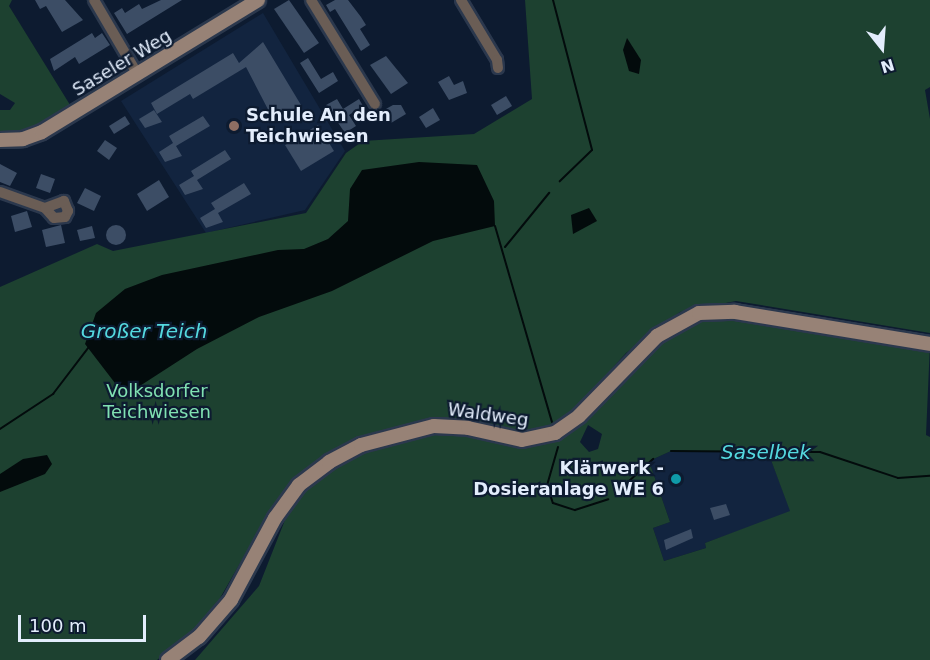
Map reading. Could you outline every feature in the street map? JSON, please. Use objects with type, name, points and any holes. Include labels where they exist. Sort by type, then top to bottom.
[{"type":"main road","name":"Saseler Weg","points":[[0,140],[23,139],[42,132],[138,75],[250,2]]},
{"type":"main road","name":"Waldweg","points":[[168,660],[199,637],[231,600],[275,518],[299,485],[329,462],[361,445],[434,426],[468,428],[522,441],[555,433],[579,416],[657,336],[699,313],[735,312],[930,344]]},
{"type":"street","points":[[94,0],[138,75]]},
{"type":"street","points":[[311,0],[375,104]]},
{"type":"street","points":[[461,0],[497,60],[498,68]]},
{"type":"street","points":[[0,192],[45,208]]},
{"type":"shaded area","name":"Schule An den Teichwiesen","points":[[263,13],[345,151],[305,210],[206,233],[121,101]]},
{"type":"shaded area","points":[[671,451],[768,452],[791,512],[705,543],[706,548],[664,561],[653,528],[670,522],[649,461]]},
{"type":"green space","points":[[0,0],[12,0],[9,6],[75,113],[21,135],[0,135],[0,110],[10,110],[15,103],[0,94]]},
{"type":"green space","name":"Volksdorfer Teichwiesen","points":[[525,0],[930,0],[930,87],[925,90],[930,119],[930,333],[736,301],[680,312],[626,353],[575,410],[546,427],[519,432],[427,421],[380,431],[337,449],[306,470],[269,513],[208,619],[157,660],[0,660],[0,287],[97,244],[113,251],[306,213],[346,153],[363,141],[474,134],[532,99]]},
{"type":"green space","points":[[699,313],[930,344],[926,435],[930,437],[930,660],[195,660],[259,586],[285,520],[315,472],[412,429],[547,437],[649,343]],"holes":[[[588,425],[602,434],[598,449],[589,452],[580,442]],[[671,451],[768,452],[790,511],[705,543],[706,548],[664,561],[653,528],[670,522],[649,461]]]},
{"type":"water","points":[[627,38],[641,60],[639,74],[629,71],[623,50]]},
{"type":"water","name":"Großer Teich","points":[[419,162],[477,165],[494,201],[495,226],[433,241],[332,291],[259,317],[197,349],[132,391],[118,387],[85,344],[96,313],[125,289],[162,275],[278,250],[304,249],[328,239],[348,221],[350,189],[362,170]]},
{"type":"water","points":[[589,208],[597,221],[573,234],[571,215]]},
{"type":"water","points":[[47,455],[52,464],[45,474],[0,492],[0,474],[23,459]]},
{"type":"building","points":[[35,0],[65,0],[83,20],[62,32],[46,6],[40,9]]},
{"type":"building","points":[[161,0],[182,0],[127,34],[114,13],[122,8],[125,13],[139,4],[142,9]]},
{"type":"building","points":[[289,0],[319,43],[304,53],[274,9]]},
{"type":"building","points":[[335,0],[348,0],[366,25],[360,29],[370,45],[361,51],[335,9],[330,12],[326,5]]},
{"type":"building","points":[[92,33],[95,38],[102,33],[110,45],[79,64],[75,57],[54,71],[50,59]]},
{"type":"building","points":[[263,42],[301,105],[274,121],[246,67],[193,99],[190,94],[157,114],[151,103],[233,53],[239,63]]},
{"type":"building","points":[[386,56],[408,83],[391,94],[370,65]]},
{"type":"building","points":[[308,58],[321,79],[333,72],[338,81],[319,93],[300,63]]},
{"type":"building","points":[[449,76],[454,85],[463,81],[467,93],[449,100],[438,82]]},
{"type":"building","points":[[506,96],[512,106],[497,115],[491,105]]},
{"type":"building","points":[[337,99],[343,109],[359,99],[363,106],[349,115],[356,126],[345,133],[326,105]]},
{"type":"building","points":[[393,105],[401,105],[406,114],[391,123],[384,110]]},
{"type":"building","points":[[433,108],[440,120],[426,128],[419,117]]},
{"type":"building","points":[[154,110],[162,122],[145,128],[139,119]]},
{"type":"building","points":[[125,116],[130,124],[114,134],[109,126]]},
{"type":"building","points":[[203,116],[210,126],[176,146],[182,156],[165,162],[159,152],[173,143],[169,136]]},
{"type":"building","points":[[318,125],[334,151],[301,171],[285,145]]},
{"type":"building","points":[[105,140],[117,148],[109,160],[97,151]]},
{"type":"building","points":[[225,150],[231,159],[197,180],[203,189],[185,195],[179,185],[194,176],[191,171]]},
{"type":"building","points":[[0,164],[17,173],[10,186],[0,182]]},
{"type":"building","points":[[41,174],[55,179],[50,193],[36,188]]},
{"type":"building","points":[[159,180],[169,197],[147,211],[137,194]]},
{"type":"building","points":[[244,183],[251,194],[218,213],[223,222],[206,228],[200,218],[215,209],[211,203]]},
{"type":"building","points":[[85,188],[101,196],[94,211],[77,203]]},
{"type":"building","points":[[27,211],[32,227],[15,232],[11,216]]},
{"type":"building","points":[[61,225],[65,243],[46,247],[42,230]]},
{"type":"building","points":[[116,225],[123,228],[126,235],[123,242],[116,245],[109,242],[106,235],[109,228]]},
{"type":"building","points":[[92,226],[95,238],[80,241],[77,230]]},
{"type":"building","points":[[726,504],[730,515],[714,520],[710,508]]},
{"type":"building","points":[[691,529],[693,538],[666,550],[664,540]]},
{"type":"waterway","points":[[553,0],[592,150],[560,181]]},
{"type":"waterway","points":[[505,247],[549,193]]},
{"type":"waterway","name":"Saselbek","points":[[495,226],[552,422]]},
{"type":"waterway","name":"Saselbek","points":[[0,429],[53,394],[88,348]]},
{"type":"waterway","name":"Saselbek","points":[[558,447],[547,485],[553,503],[575,510],[608,499]]},
{"type":"waterway","name":"Saselbek","points":[[671,451],[820,452],[898,478],[930,476]]},
{"type":"waterway","name":"Saselbek","points":[[615,494],[653,459]]},
{"type":"place","name":"Schule An den Teichwiesen","points":[[234,126]]},
{"type":"place","name":"Klärwerk - Dosieranlage WE 6","points":[[676,479]]}]
